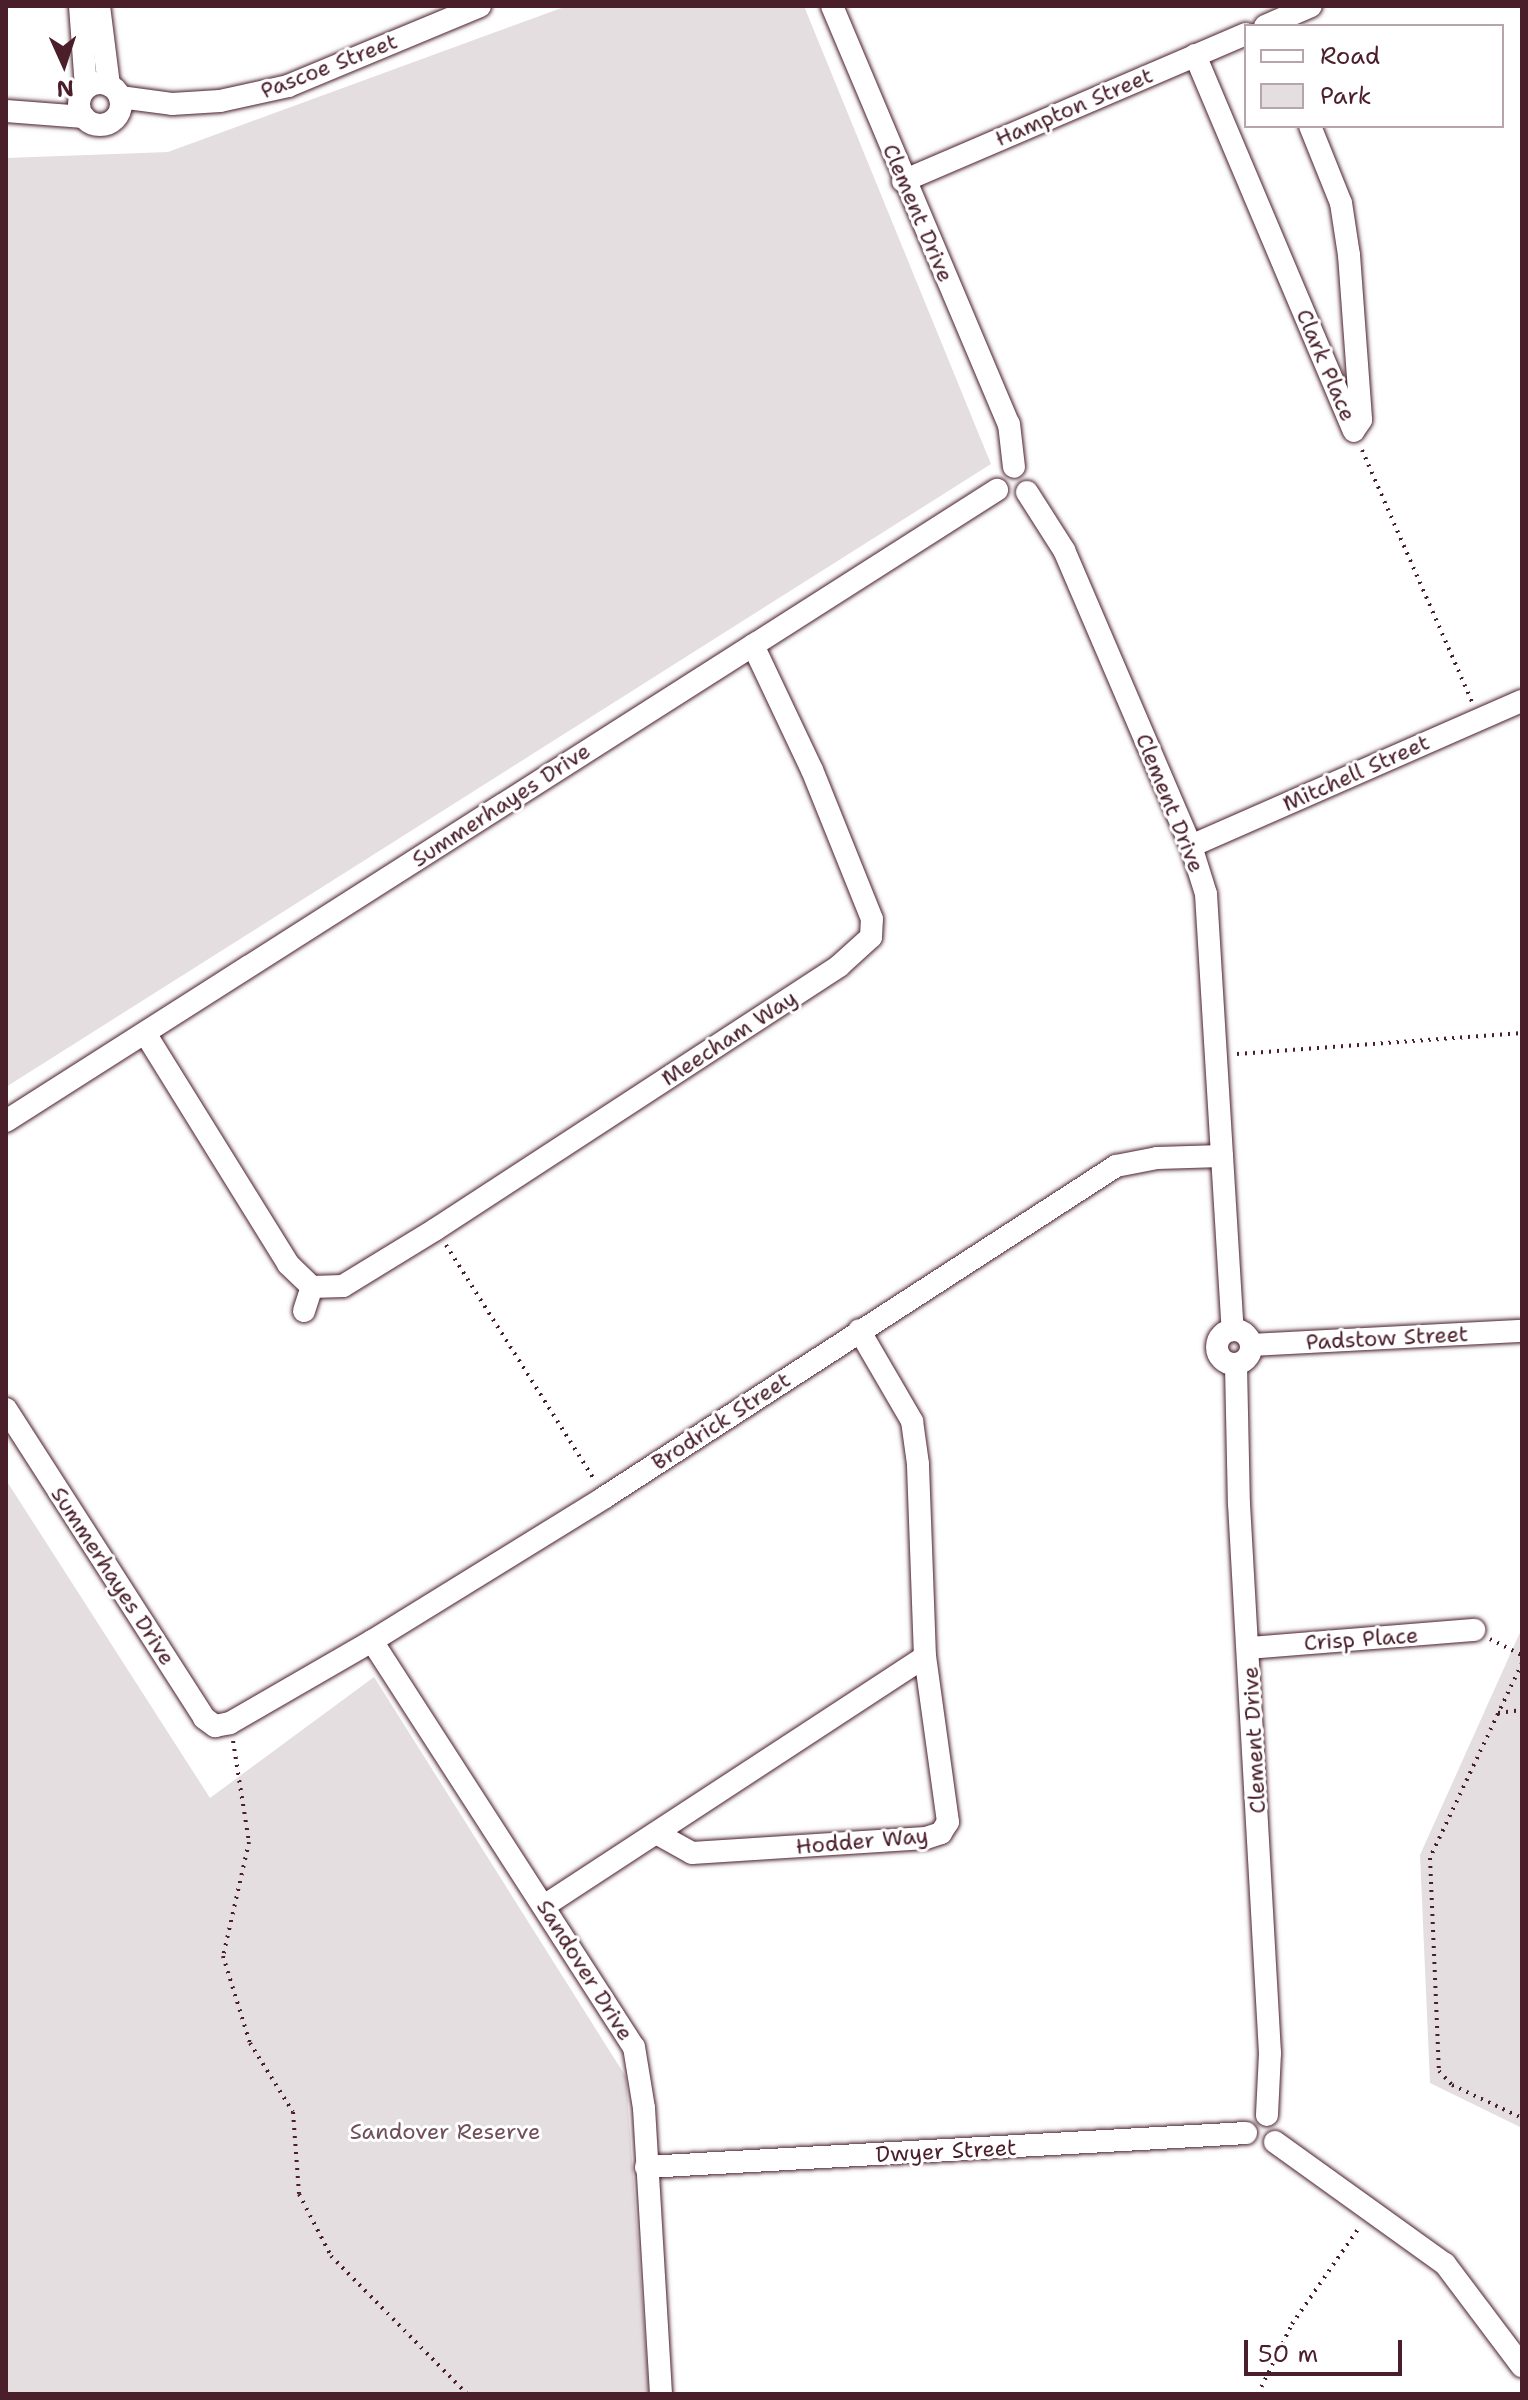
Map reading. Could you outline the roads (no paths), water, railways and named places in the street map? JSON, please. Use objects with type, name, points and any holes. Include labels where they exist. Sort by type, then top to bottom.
[{"type":"street","points":[[10,111],[84,117],[80,6]]},
{"type":"street","points":[[99,6],[115,91],[114,119]]},
{"type":"street","name":"Pascoe Street","points":[[84,117],[102,125],[172,104],[220,101],[288,86],[480,6]]},
{"type":"street","name":"Clement Drive","points":[[832,6],[903,181],[1009,424],[1014,467]]},
{"type":"street","points":[[1270,24],[1311,6]]},
{"type":"street","name":"Hampton Street","points":[[903,181],[1244,35]]},
{"type":"street","name":"Clark Place","points":[[1195,55],[1354,431],[1361,420],[1349,255],[1341,203],[1311,128]]},
{"type":"street","points":[[10,111],[84,91]]},
{"type":"street","name":"Pascoe Street","points":[[84,91],[115,91],[172,104]]},
{"type":"street","points":[[1014,467],[1026,474],[1027,492],[1011,501],[997,490],[1001,472],[1014,467]]},
{"type":"street","name":"Summerhayes Drive","points":[[6,1121],[997,490]]},
{"type":"street","name":"Clement Drive","points":[[1027,492],[1064,550],[1191,846],[1206,894],[1213,945],[1233,1330]]},
{"type":"street","name":"Meecham Way","points":[[312,1287],[343,1286],[436,1229],[839,966],[871,937],[872,919],[812,770],[753,645]]},
{"type":"street","name":"Mitchell Street","points":[[1191,846],[1522,701]]},
{"type":"street","points":[[145,1033],[288,1264],[312,1287],[304,1311]]},
{"type":"street","name":"Brodrick Street","points":[[230,1723],[372,1641],[605,1497],[1116,1166],[1157,1158],[1222,1156]]},
{"type":"street","name":"Hodder Way","points":[[656,1833],[692,1853],[900,1841],[941,1833],[948,1822],[925,1657],[918,1464],[912,1421],[859,1330]]},
{"type":"street","points":[[1233,1330],[1245,1334],[1252,1345],[1250,1356],[1236,1365],[1222,1360],[1217,1346],[1220,1337],[1233,1330]]},
{"type":"street","name":"Padstow Street","points":[[1252,1345],[1522,1331]]},
{"type":"street","name":"Clement Drive","points":[[1236,1365],[1270,2053],[1267,2115]]},
{"type":"street","name":"Summerhayes Drive","points":[[6,1409],[204,1718],[215,1726],[230,1723]]},
{"type":"street","name":"Crisp Place","points":[[1249,1648],[1474,1630]]},
{"type":"street","name":"Sandover Drive","points":[[372,1641],[634,2047],[644,2108],[661,2394]]},
{"type":"street","points":[[544,1906],[925,1657]]},
{"type":"street","points":[[1267,2115],[1277,2124],[1275,2142],[1257,2147],[1246,2133],[1249,2121],[1267,2115]]},
{"type":"street","name":"Dwyer Street","points":[[646,2167],[1246,2133]]},
{"type":"street","points":[[1275,2142],[1445,2264],[1522,2366]]},
{"type":"park label","name":"Sandover Reserve","points":[[445,2132]]}]
